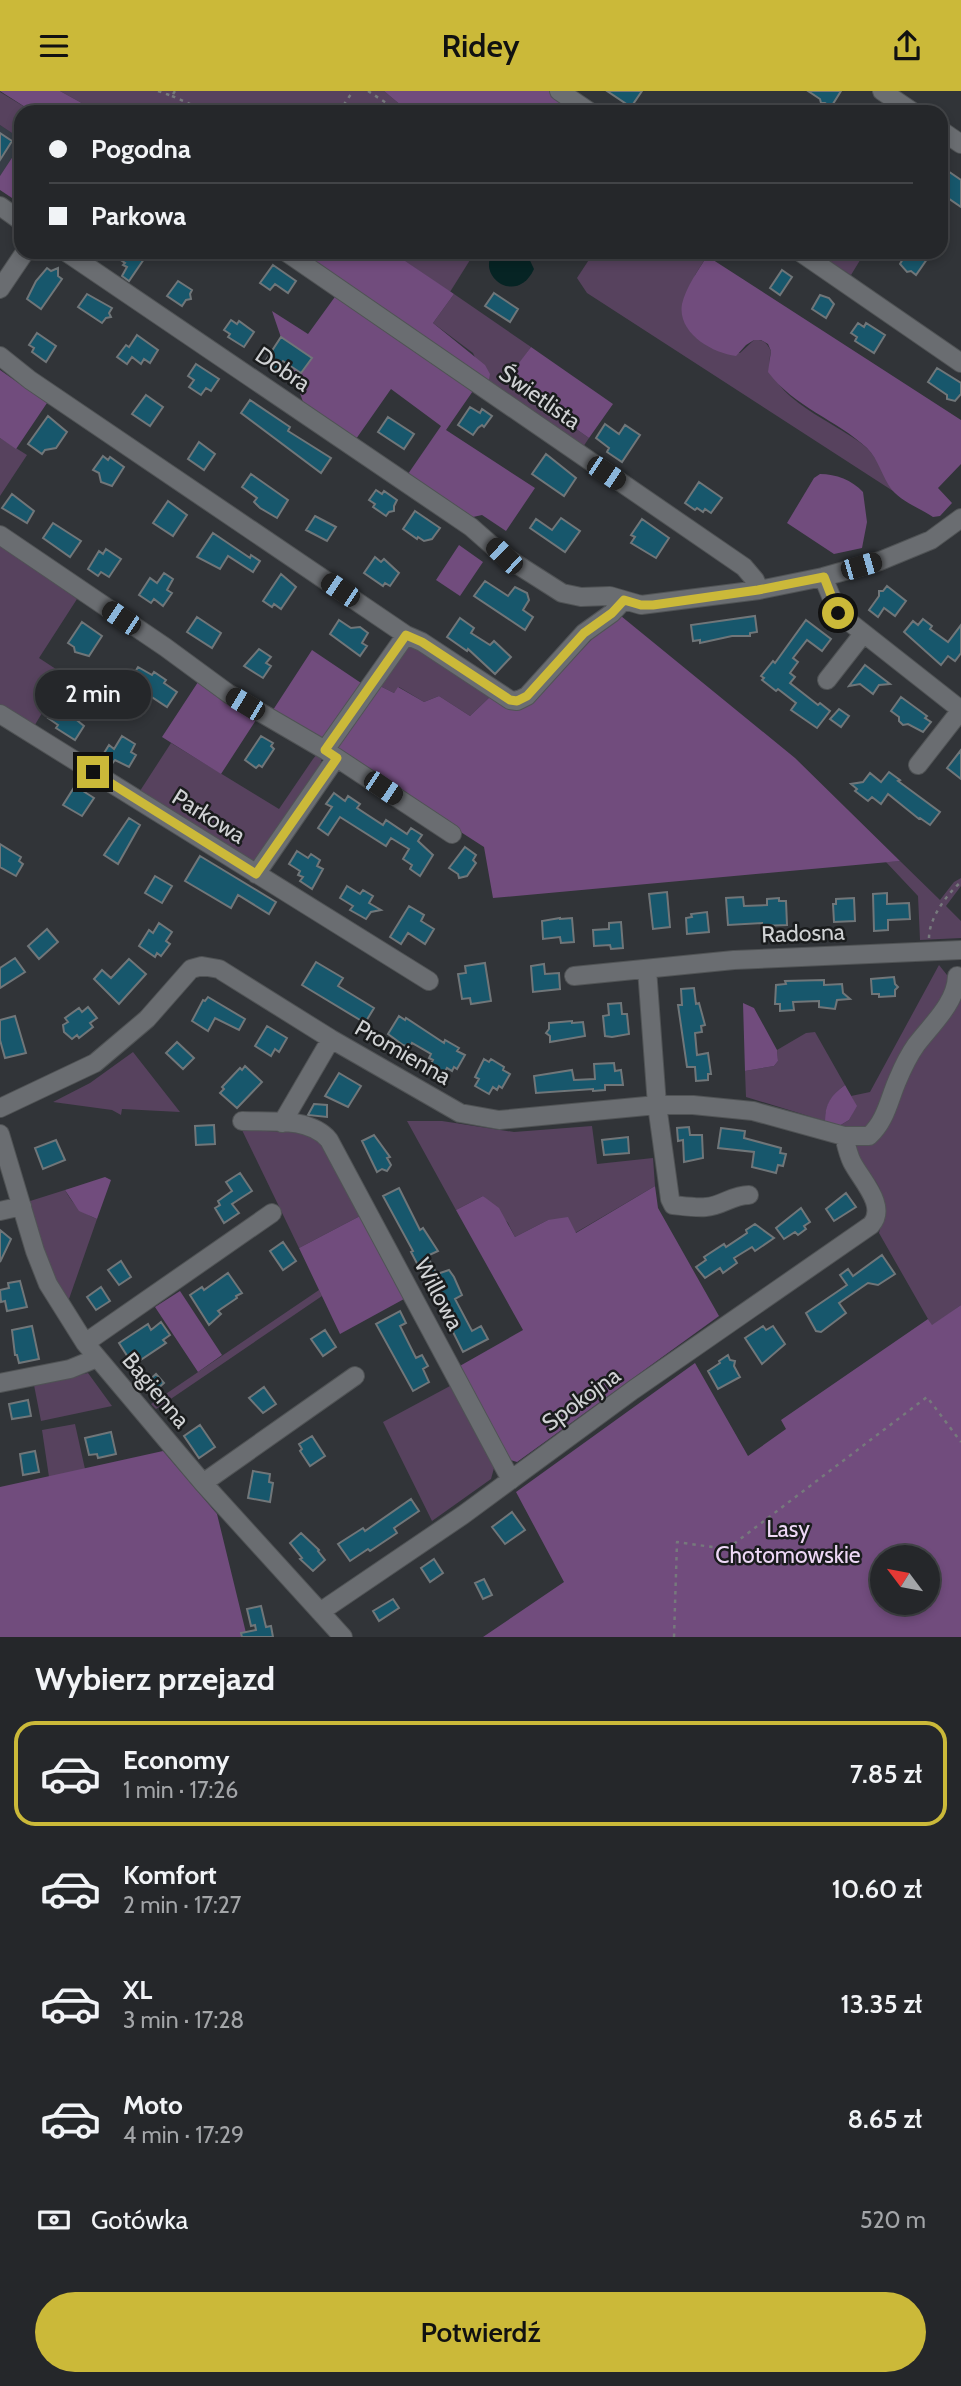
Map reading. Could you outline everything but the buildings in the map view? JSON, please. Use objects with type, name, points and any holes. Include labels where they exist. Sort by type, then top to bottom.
[{"type":"street","points":[[559,91],[580,105]]},
{"type":"street","points":[[882,91],[903,105]]},
{"type":"street","points":[[0,289],[20,259]]},
{"type":"street","name":"Dobra","points":[[76,259],[471,527],[504,556],[562,593],[581,597],[610,596],[641,605],[653,605],[758,590],[824,577],[880,561],[931,540],[961,518]]},
{"type":"street","name":"Świetlista","points":[[296,259],[744,567],[755,579],[758,590]]},
{"type":"street","points":[[810,259],[961,363]]},
{"type":"street","points":[[0,356],[30,380],[406,635],[422,642],[510,700],[517,701],[527,696],[584,633],[612,613],[624,600]]},
{"type":"street","points":[[0,535],[165,647],[229,694],[331,754],[452,834]]},
{"type":"street","points":[[824,577],[838,613],[961,710],[918,765]]},
{"type":"street","points":[[827,680],[863,634]]},
{"type":"street","points":[[256,874],[406,635]]},
{"type":"street","name":"Parkowa","points":[[0,714],[429,981]]},
{"type":"street","name":"Radosna","points":[[574,976],[734,960],[961,950]]},
{"type":"street","name":"Promienna","points":[[0,1108],[96,1063],[147,1019],[191,969],[202,966],[219,969],[331,1039],[460,1113],[475,1117],[499,1120],[657,1105],[694,1105],[753,1111],[844,1136]]},
{"type":"street","points":[[647,969],[657,1105],[667,1190],[673,1205],[706,1207],[722,1203],[734,1195],[749,1195]]},
{"type":"street","points":[[844,1136],[869,1136],[879,1127],[899,1076],[914,1048],[947,1005],[957,985],[957,976]]},
{"type":"street","points":[[242,1121],[282,1123],[331,1039]]},
{"type":"street","name":"Willowa","points":[[282,1123],[317,1129],[329,1140],[511,1480]]},
{"type":"street","name":"Bagienna","points":[[0,1134],[48,1284],[85,1343],[203,1483],[343,1637]]},
{"type":"street","name":"Spokojna","points":[[320,1612],[871,1225],[877,1219],[877,1207],[850,1160],[844,1136]]},
{"type":"street","points":[[0,1211],[22,1206]]},
{"type":"street","points":[[85,1343],[272,1213]]},
{"type":"street","points":[[0,1383],[70,1369],[97,1358]]},
{"type":"street","points":[[203,1483],[355,1376]]},
{"type":"path","points":[[158,91],[192,105]]},
{"type":"path","points":[[172,96],[174,91]]},
{"type":"path","points":[[368,91],[389,105]]},
{"type":"path","points":[[930,952],[930,925],[961,882]]},
{"type":"path","points":[[674,1637],[677,1542],[719,1548],[736,1543],[927,1397],[961,1442]]},
{"type":"shaded area","points":[[60,91],[384,91],[401,105],[85,105]]},
{"type":"shaded area","points":[[0,92],[21,105],[14,105],[14,134],[0,125]]},
{"type":"shaded area","points":[[0,125],[14,134],[14,155],[0,176]]},
{"type":"shaded area","points":[[402,259],[471,259],[450,292]]},
{"type":"shaded area","points":[[529,259],[534,269],[527,280],[509,286],[494,278],[489,261]]},
{"type":"shaded area","points":[[589,259],[705,259],[695,275],[687,327],[705,343],[740,353],[754,340],[764,342],[771,351],[770,367],[777,382],[805,407],[868,449],[893,491],[587,293],[577,278]]},
{"type":"shaded area","points":[[826,259],[861,259],[851,275]]},
{"type":"shaded area","points":[[454,294],[531,347],[510,376],[521,390],[589,438],[581,450],[488,385],[473,353],[433,323]]},
{"type":"shaded area","points":[[0,438],[27,455],[0,496]]},
{"type":"shaded area","points":[[0,544],[77,599],[39,658],[65,675],[33,728],[0,707]]},
{"type":"shaded area","points":[[414,645],[493,694],[470,716],[439,696],[424,702],[399,687],[394,693],[376,684],[407,646]]},
{"type":"shaded area","points":[[171,743],[279,809],[317,754],[322,758],[317,774],[257,860],[252,861],[138,794]]},
{"type":"shaded area","points":[[900,861],[940,900],[954,882],[961,878],[961,886],[946,906],[961,921],[961,938],[920,940],[918,896],[886,862]]},
{"type":"shaded area","points":[[939,965],[951,980],[873,1124],[856,1129],[839,1126],[849,1120],[856,1106],[851,1096],[870,1092]]},
{"type":"shaded area","points":[[958,993],[961,998],[961,1305],[932,1326],[879,1233],[883,1198],[876,1181],[861,1160],[856,1141],[908,1072]]},
{"type":"shaded area","points":[[815,1032],[845,1085],[830,1100],[825,1121],[746,1097],[745,1071],[774,1066],[778,1061],[777,1050],[806,1033]]},
{"type":"shaded area","points":[[133,1052],[180,1112],[122,1109],[121,1115],[112,1110],[53,1102],[90,1083]]},
{"type":"shaded area","points":[[407,1121],[442,1121],[514,1132],[592,1126],[597,1164],[653,1158],[655,1186],[575,1233],[548,1220],[515,1237],[508,1223],[483,1196],[456,1210]]},
{"type":"shaded area","points":[[242,1130],[313,1133],[319,1137],[360,1216],[299,1248]]},
{"type":"shaded area","points":[[65,1190],[78,1208],[97,1219],[69,1299],[65,1300],[50,1272],[27,1202]]},
{"type":"shaded area","points":[[319,1290],[322,1296],[156,1409],[151,1404]]},
{"type":"shaded area","points":[[88,1373],[112,1406],[41,1421],[34,1385]]},
{"type":"shaded area","points":[[450,1386],[494,1468],[491,1479],[432,1521],[383,1422]]},
{"type":"shaded area","points":[[75,1424],[85,1469],[49,1477],[42,1430]]},
{"type":"green space","points":[[0,91],[60,91],[85,105],[22,105]]},
{"type":"green space","points":[[384,91],[554,91],[575,105],[401,105]]},
{"type":"green space","points":[[14,155],[14,199],[0,190],[0,176]]},
{"type":"green space","points":[[309,259],[402,259],[454,294],[433,323],[485,365],[490,374],[488,385]]},
{"type":"green space","points":[[705,259],[712,259],[961,420],[961,464],[938,488],[952,503],[940,516],[933,517],[896,494],[867,448],[778,384],[768,372],[771,351],[768,344],[754,340],[736,356],[717,351],[698,340],[685,324],[682,314],[682,304],[689,285]]},
{"type":"green space","points":[[337,294],[475,388],[446,430],[535,488],[506,531],[482,515],[473,517],[408,474],[441,426],[391,389],[356,439],[303,402],[272,311],[308,334]]},
{"type":"green space","points":[[531,347],[613,404],[589,438],[521,390],[509,376]]},
{"type":"green space","points":[[0,370],[47,403],[16,449],[0,438]]},
{"type":"green space","points":[[820,474],[843,479],[863,492],[867,522],[862,548],[834,554],[787,523],[814,478]]},
{"type":"green space","points":[[459,545],[483,562],[460,596],[436,580]]},
{"type":"green space","points":[[621,616],[795,758],[900,861],[493,898],[484,847],[332,749],[376,684],[394,693],[398,687],[424,702],[439,696],[470,716],[493,694],[534,699],[600,631]]},
{"type":"green space","points":[[312,650],[364,685],[321,741],[273,710]]},
{"type":"green space","points":[[200,679],[258,717],[221,774],[162,737]]},
{"type":"green space","points":[[743,1003],[754,1008],[777,1050],[778,1061],[774,1066],[745,1071]]},
{"type":"green space","points":[[845,1085],[857,1106],[849,1120],[839,1126],[825,1121],[825,1115],[830,1100]]},
{"type":"green space","points":[[105,1177],[111,1180],[97,1219],[79,1211],[65,1190]]},
{"type":"green space","points":[[655,1186],[658,1208],[719,1316],[517,1462],[507,1459],[458,1367],[523,1330],[456,1210],[483,1196],[499,1208],[515,1237],[548,1220],[568,1217],[576,1233]]},
{"type":"green space","points":[[360,1216],[404,1299],[340,1334],[299,1248]]},
{"type":"green space","points":[[180,1291],[222,1355],[198,1372],[155,1307]]},
{"type":"green space","name":"Lasy Chotomowskie","points":[[961,1305],[961,1637],[483,1637],[564,1582],[516,1492],[695,1363],[748,1456],[786,1429],[781,1420],[928,1319],[932,1325]]},
{"type":"green space","points":[[163,1451],[217,1514],[247,1637],[0,1637],[0,1487]]},
{"type":"route","points":[[93,772],[256,874],[337,758],[325,750],[406,635],[422,642],[510,700],[517,701],[527,696],[584,633],[612,613],[624,600],[653,605],[758,590],[824,577],[838,613]]}]
